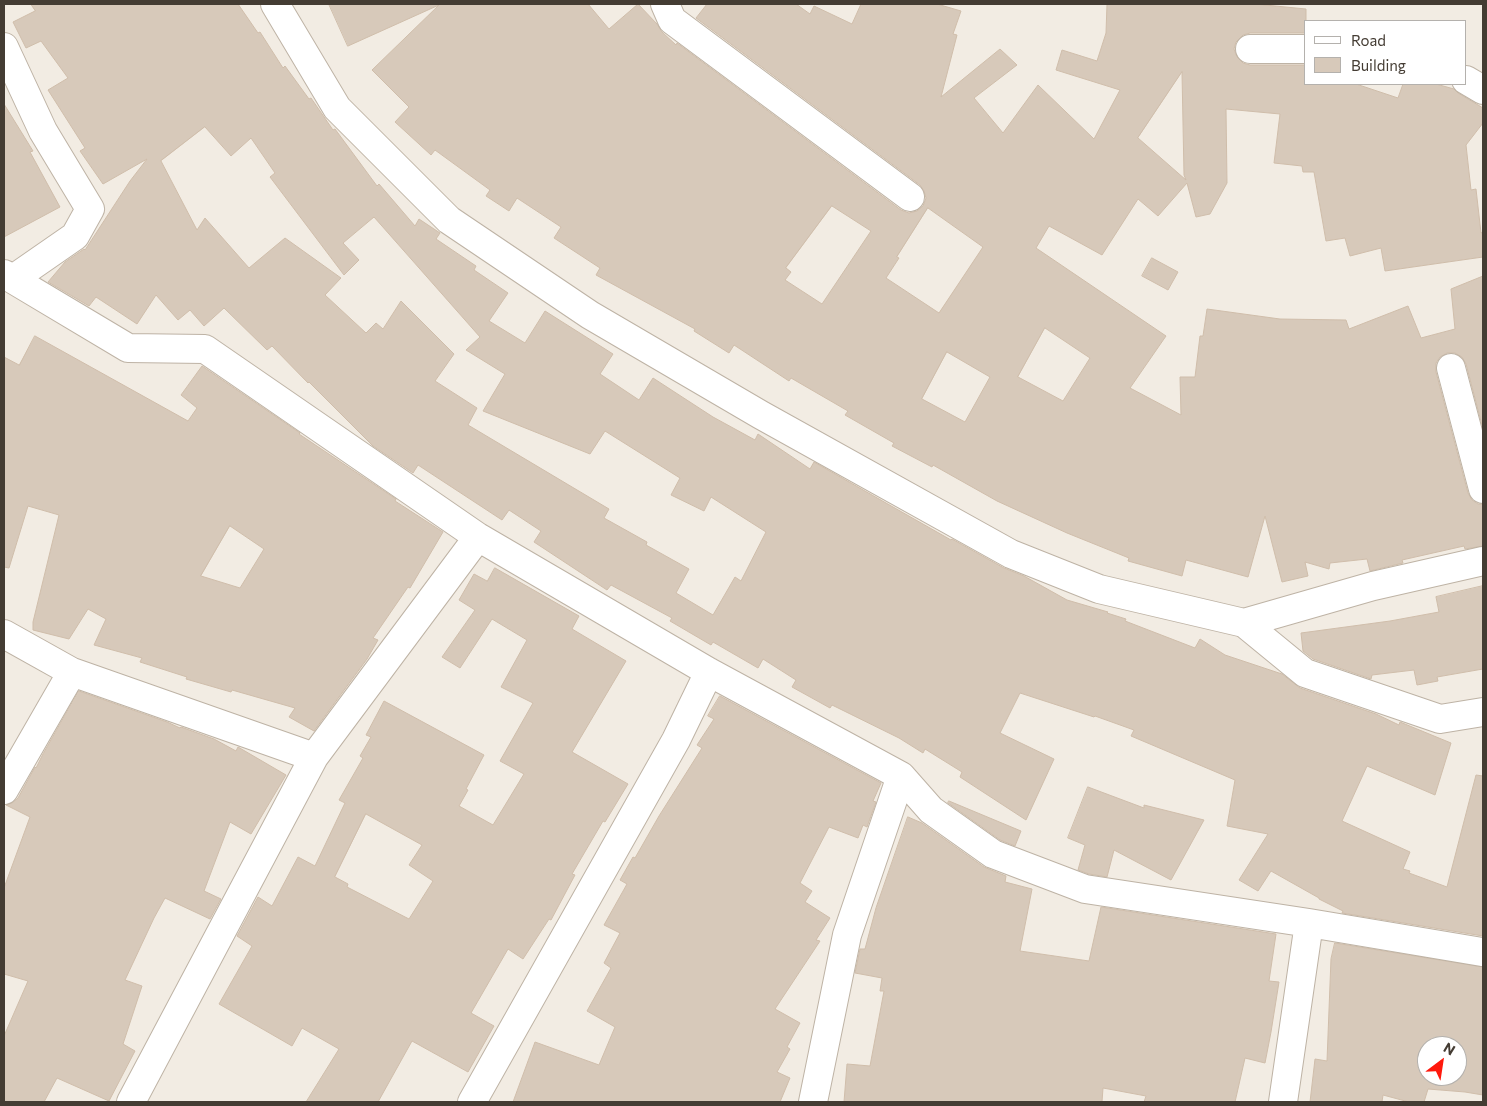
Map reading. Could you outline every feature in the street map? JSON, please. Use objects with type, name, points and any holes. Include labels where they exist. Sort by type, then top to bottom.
[{"type":"street","points":[[275,4],[337,108],[449,220],[590,315],[761,415],[1011,554],[1099,589],[1244,623],[1305,673],[1440,719],[1483,712]]},
{"type":"street","points":[[665,4],[672,20],[910,197]]},
{"type":"street","points":[[4,46],[43,131],[90,209],[75,236],[8,276],[128,348],[205,349],[478,537],[710,672],[901,776],[931,810],[993,854],[1085,889],[1309,923],[1482,952]]},
{"type":"street","points":[[1250,49],[1304,49]]},
{"type":"street","points":[[1467,81],[1483,90]]},
{"type":"street","points":[[1450,368],[1483,489]]},
{"type":"street","points":[[131,1102],[314,758],[478,537]]},
{"type":"street","points":[[1244,623],[1373,586],[1483,561]]},
{"type":"street","points":[[4,634],[72,672],[314,758]]},
{"type":"street","points":[[4,790],[72,672]]},
{"type":"street","points":[[472,1102],[676,740],[710,672]]},
{"type":"street","points":[[812,1102],[847,935],[901,776]]},
{"type":"street","points":[[1283,1102],[1309,923]]},
{"type":"building","points":[[31,4],[238,4],[258,33],[260,32],[283,68],[285,66],[309,99],[311,98],[333,130],[335,129],[377,186],[379,184],[415,226],[419,219],[440,233],[436,239],[476,266],[474,270],[508,293],[489,321],[525,343],[545,311],[613,354],[600,374],[639,400],[653,378],[713,417],[755,440],[758,434],[810,469],[814,462],[951,540],[1004,568],[1024,576],[1067,600],[1108,612],[1126,619],[1125,621],[1195,648],[1200,639],[1225,655],[1282,674],[1300,688],[1376,714],[1399,725],[1400,722],[1451,743],[1435,795],[1367,766],[1342,821],[1410,852],[1403,869],[1447,887],[1476,775],[1483,776],[1483,936],[1342,913],[1343,911],[1271,871],[1258,891],[1239,880],[1268,834],[1227,826],[1235,780],[1131,736],[1134,730],[1020,693],[1000,733],[1054,759],[1026,820],[960,777],[962,772],[925,749],[923,753],[899,738],[832,705],[830,708],[792,687],[796,680],[763,659],[758,668],[713,642],[711,645],[670,621],[672,618],[611,585],[607,590],[534,542],[541,531],[509,510],[502,520],[418,465],[413,473],[373,446],[272,346],[267,350],[224,308],[204,326],[190,310],[178,320],[156,295],[137,324],[96,297],[89,306],[48,282],[65,262],[85,250],[130,181],[147,159],[103,184],[80,151],[85,148],[48,90],[68,78],[41,41],[26,48],[13,22],[35,11]],"holes":[[[205,127],[231,156],[251,138],[275,173],[270,177],[344,275],[359,260],[343,243],[374,217],[480,337],[466,350],[505,374],[483,411],[590,454],[605,431],[680,478],[671,495],[704,511],[711,497],[766,532],[741,581],[735,577],[713,615],[676,593],[689,569],[646,545],[647,542],[604,518],[609,509],[468,425],[477,408],[435,381],[454,354],[401,301],[383,329],[376,323],[366,333],[325,295],[341,278],[285,238],[249,268],[205,218],[197,230],[161,161]]]},
{"type":"building","points":[[329,4],[588,4],[609,29],[638,4],[676,45],[677,43],[901,210],[909,213],[917,211],[923,206],[926,198],[920,185],[696,18],[707,4],[796,4],[810,14],[814,6],[852,24],[861,4],[937,4],[961,11],[953,34],[957,35],[941,97],[1000,49],[1017,65],[974,98],[1003,133],[1038,85],[1094,139],[1120,90],[1056,70],[1062,50],[1097,61],[1106,33],[1107,4],[1255,4],[1306,9],[1304,33],[1250,33],[1243,35],[1236,42],[1234,49],[1237,57],[1243,63],[1250,65],[1304,65],[1304,85],[1359,85],[1398,98],[1403,85],[1440,85],[1454,89],[1483,108],[1483,123],[1466,145],[1471,190],[1476,189],[1481,233],[1483,232],[1483,257],[1385,271],[1381,248],[1350,256],[1345,238],[1326,241],[1314,172],[1303,172],[1302,166],[1274,163],[1280,114],[1226,109],[1227,183],[1210,214],[1196,217],[1187,183],[1158,216],[1138,199],[1102,255],[1049,226],[1036,248],[1166,336],[1130,388],[1181,415],[1180,377],[1195,377],[1200,336],[1203,336],[1207,309],[1280,319],[1346,320],[1349,329],[1408,306],[1421,338],[1455,329],[1451,289],[1483,276],[1483,429],[1466,364],[1462,357],[1455,353],[1447,353],[1440,357],[1436,363],[1436,372],[1468,493],[1472,500],[1478,504],[1483,504],[1483,546],[1465,549],[1464,546],[1402,560],[1403,563],[1370,571],[1367,559],[1330,563],[1329,569],[1305,562],[1308,576],[1282,582],[1265,516],[1248,577],[1186,560],[1182,576],[1128,561],[1129,558],[1067,533],[997,501],[933,465],[932,467],[892,446],[894,443],[845,415],[848,411],[791,378],[789,381],[734,345],[729,353],[694,331],[695,329],[596,275],[600,268],[554,238],[561,227],[517,198],[509,211],[486,196],[490,190],[435,150],[431,155],[395,122],[409,107],[372,70],[439,5],[348,46]],"holes":[[[1182,72],[1184,175],[1186,180],[1138,138]],[[832,206],[871,231],[822,304],[785,280],[791,272],[786,268]],[[928,208],[983,247],[939,313],[886,278]],[[1045,328],[1090,358],[1063,401],[1018,377]],[[947,352],[990,377],[965,422],[922,399]]]},
{"type":"building","points":[[4,104],[33,151],[30,152],[60,207],[4,237]]},
{"type":"building","points":[[1152,258],[1178,272],[1168,290],[1142,276]]},
{"type":"building","points":[[35,336],[188,421],[197,408],[181,395],[202,366],[396,499],[395,501],[443,532],[410,588],[408,587],[373,638],[378,640],[367,659],[314,731],[289,717],[295,708],[186,679],[187,677],[140,662],[142,658],[94,645],[106,619],[88,609],[69,639],[33,630],[33,622],[59,515],[28,506],[9,568],[4,567],[4,357],[19,365]],"holes":[[[230,526],[264,549],[240,588],[201,576]]]},
{"type":"building","points":[[495,568],[579,616],[572,629],[626,661],[572,752],[628,784],[605,822],[603,821],[572,874],[575,875],[551,920],[549,919],[523,959],[508,949],[471,1013],[494,1026],[468,1072],[412,1041],[378,1102],[306,1102],[339,1049],[302,1028],[292,1046],[219,1004],[252,946],[237,936],[258,897],[272,906],[298,857],[315,866],[345,803],[339,800],[363,758],[360,756],[371,737],[366,735],[384,701],[484,755],[459,806],[493,825],[524,774],[500,761],[533,703],[501,687],[527,640],[492,619],[460,668],[442,657],[475,610],[459,600],[474,574],[487,581]],"holes":[[[366,814],[422,845],[409,865],[433,881],[409,919],[347,887],[348,884],[335,877]]]},
{"type":"building","points":[[1483,586],[1483,669],[1437,677],[1438,681],[1417,685],[1414,670],[1372,675],[1371,679],[1313,659],[1303,651],[1301,633],[1390,621],[1439,612],[1436,597]]},
{"type":"building","points":[[79,691],[214,739],[236,751],[238,747],[286,775],[251,834],[230,822],[204,891],[221,899],[210,919],[165,898],[154,918],[125,980],[142,986],[123,1044],[135,1051],[109,1101],[57,1078],[44,1102],[4,1102],[4,1036],[28,981],[4,974],[4,888],[30,817],[6,805],[18,798]]},
{"type":"building","points":[[720,696],[881,783],[873,801],[876,802],[867,827],[863,825],[858,838],[829,827],[800,883],[812,891],[805,902],[830,918],[816,940],[820,941],[775,1009],[800,1023],[787,1047],[790,1049],[777,1072],[790,1078],[780,1102],[513,1102],[535,1042],[599,1065],[615,1027],[587,1011],[611,968],[604,963],[620,933],[604,925],[627,884],[620,880],[702,748],[697,745],[714,719],[708,716]]},
{"type":"building","points":[[1088,787],[1144,808],[1144,805],[1204,820],[1171,880],[1114,850],[1107,877],[1078,870],[1085,845],[1068,838]]},
{"type":"building","points":[[949,801],[1021,831],[1015,846],[1000,840],[948,803]]},
{"type":"building","points":[[908,817],[922,823],[984,867],[1006,876],[1005,882],[1032,889],[1020,951],[1089,961],[1101,907],[1276,934],[1269,981],[1279,982],[1265,1063],[1245,1058],[1235,1102],[1144,1102],[1146,1096],[1103,1088],[1102,1102],[844,1102],[847,1064],[870,1066],[884,991],[880,991],[882,978],[855,973],[860,949],[865,949],[876,908]]},
{"type":"building","points":[[1335,943],[1483,967],[1483,1095],[1428,1089],[1424,1102],[1409,1102],[1383,1095],[1382,1102],[1310,1102],[1315,1059],[1327,1061],[1331,959]]}]
